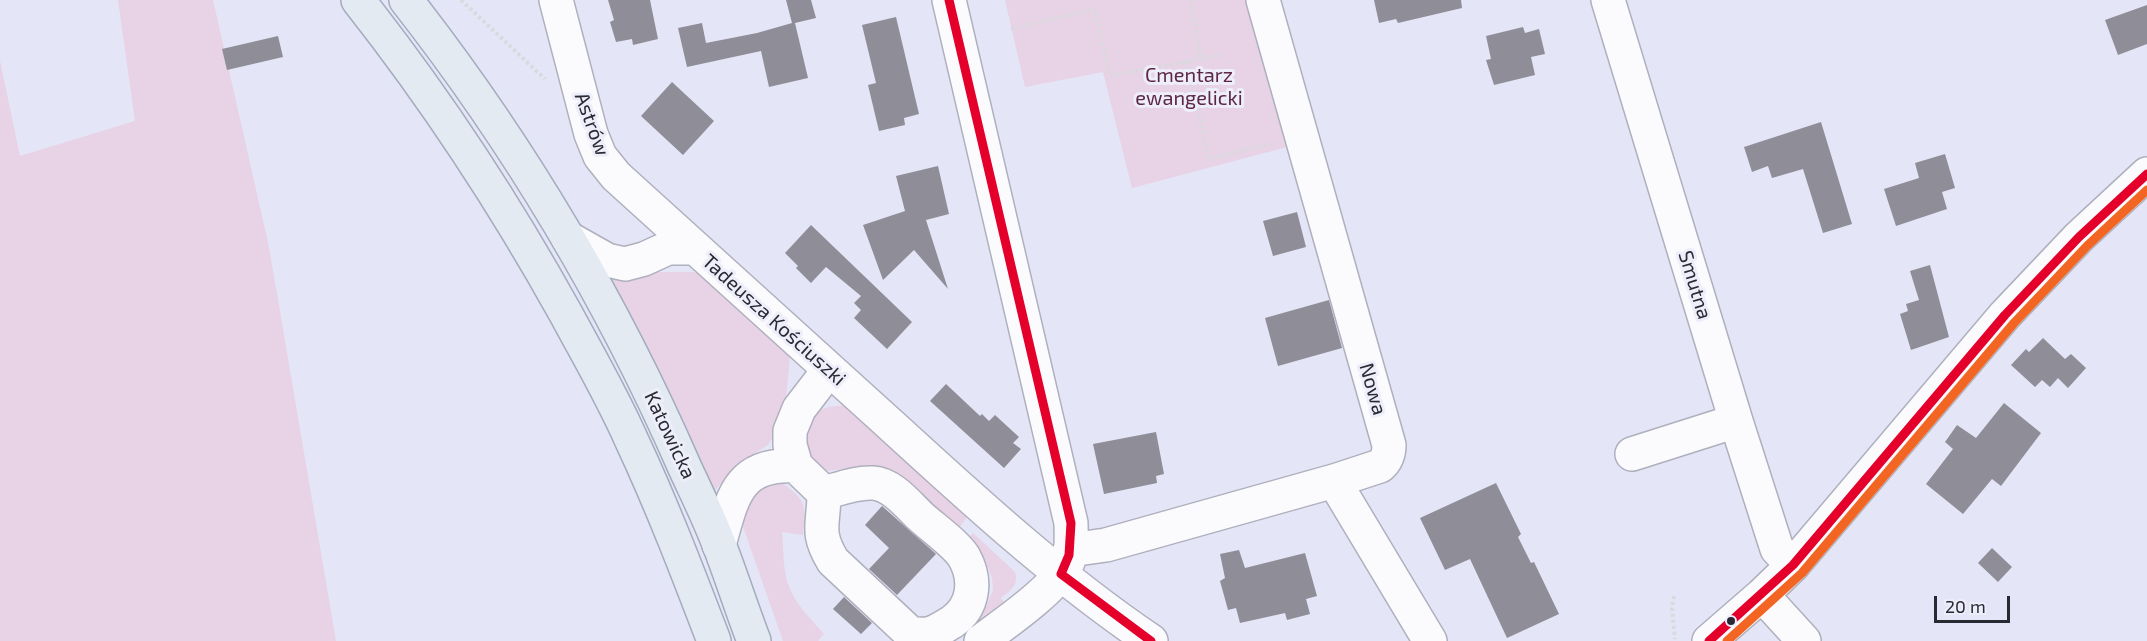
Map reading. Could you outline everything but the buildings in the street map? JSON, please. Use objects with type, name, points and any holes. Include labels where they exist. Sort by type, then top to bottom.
[{"type":"main road","name":"Katowicka","points":[[358,0],[437,106],[492,187],[538,264],[631,438],[685,565],[714,641]]},
{"type":"main road","name":"Tadeusza Kościuszki","points":[[406,0],[469,85],[568,238]]},
{"type":"main road","name":"Katowicka","points":[[568,238],[627,346],[664,421],[719,545],[754,641]]},
{"type":"street","name":"Astrów","points":[[556,0],[591,134],[607,165],[695,249]]},
{"type":"street","points":[[949,0],[1071,523],[1066,562],[1021,612],[981,641]]},
{"type":"street","name":"Nowa","points":[[1066,562],[1106,545],[1334,481],[1380,466],[1386,461],[1389,445],[1263,0]]},
{"type":"street","name":"Smutna","points":[[1608,0],[1777,549],[1793,565]]},
{"type":"street","points":[[1709,641],[1793,565],[2005,315],[2079,237],[2147,174]]},
{"type":"street","name":"Tadeusza Kościuszki","points":[[568,238],[607,260],[625,264],[644,259],[668,248],[695,249],[991,516],[1066,562],[1119,619],[1151,641]]},
{"type":"street","points":[[824,493],[849,486],[874,483],[891,490],[963,556],[970,572],[972,591],[968,605],[957,618],[939,630],[924,636],[910,633],[833,561],[824,546],[820,531],[824,512],[824,493],[796,466],[790,445],[792,423],[810,394],[829,370]]},
{"type":"street","points":[[1632,454],[1736,421]]},
{"type":"street","points":[[719,545],[730,503],[736,490],[745,480],[768,468],[781,465],[796,466]]},
{"type":"street","points":[[1334,481],[1430,641]]},
{"type":"street","points":[[1762,595],[1804,641]]},
{"type":"path","points":[[461,0],[551,85],[576,80]]},
{"type":"path","points":[[1191,0],[1202,59]]},
{"type":"path","points":[[1011,29],[1095,9],[1110,76],[1221,55]]},
{"type":"path","points":[[1187,61],[1209,159],[1284,140]]},
{"type":"path","points":[[1674,596],[1672,608],[1675,639]]},
{"type":"green space","points":[[118,0],[213,0],[269,247],[336,641],[0,641],[0,61],[20,156],[135,121]]},
{"type":"green space","name":"Cmentarz ewangelicki","points":[[1005,0],[1248,0],[1291,146],[1132,188],[1103,72],[1025,87]]},
{"type":"green space","points":[[603,272],[696,272],[790,355],[785,411],[769,444],[736,466],[712,494]]},
{"type":"green space","points":[[846,405],[968,516],[955,533],[874,467],[823,471],[816,464],[806,444],[807,430],[814,412]]},
{"type":"green space","points":[[781,482],[796,494],[803,504],[803,535],[782,532],[784,561],[790,589],[805,613],[824,634],[818,641],[783,641],[740,518],[757,486]]},
{"type":"green space","points":[[973,533],[1015,572],[1015,584],[1001,598],[1005,604],[952,641],[937,641],[987,605],[993,590],[992,578],[985,560],[965,542]]},
{"type":"transit line","points":[[949,0],[1071,523],[1069,555],[1061,574],[1151,641]]},
{"type":"transit line","points":[[1709,641],[1793,565],[2005,315],[2079,237],[2147,174]]},
{"type":"transit line","points":[[1727,641],[1802,573],[2014,323],[2087,246],[2147,190]]}]
